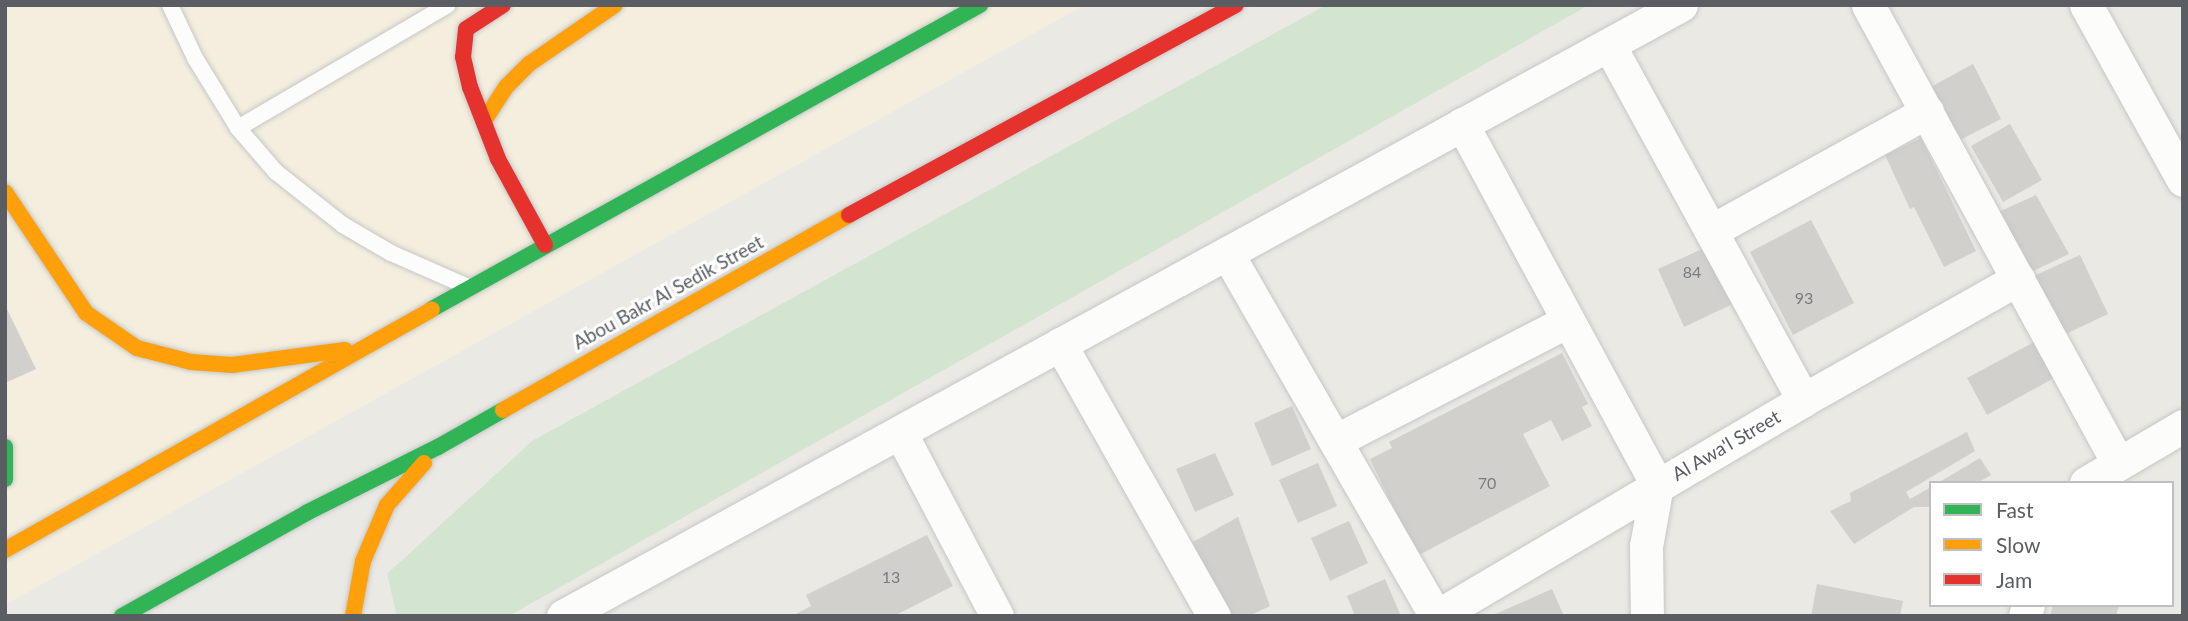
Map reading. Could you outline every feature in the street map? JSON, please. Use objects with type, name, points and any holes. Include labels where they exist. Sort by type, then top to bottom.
[{"type":"main road","points":[[503,5],[467,29],[463,57],[470,86],[498,159],[545,245]]},
{"type":"main road","points":[[484,121],[506,87],[529,64],[615,5]]},
{"type":"main road","points":[[5,550],[545,245],[980,5]]},
{"type":"main road","name":"Abou Bakr Al Sedik Street","points":[[121,616],[306,513],[438,447],[799,242],[1233,6]]},
{"type":"main road","points":[[5,192],[86,313],[137,348],[191,362],[232,365],[368,347]]},
{"type":"main road","points":[[5,447],[5,479]]},
{"type":"main road","points":[[353,616],[363,561],[387,505],[438,447]]},
{"type":"street","points":[[564,616],[1681,5]]},
{"type":"street","points":[[1868,5],[2118,463]]},
{"type":"street","points":[[2086,5],[2179,163]]},
{"type":"street","points":[[1609,46],[1803,400]]},
{"type":"street","points":[[1711,231],[1927,112]]},
{"type":"street","points":[[1462,124],[1657,485],[1646,546],[1647,616]]},
{"type":"street","points":[[1227,253],[1436,616]]},
{"type":"street","name":"Al Awa'l Street","points":[[1436,616],[1803,400],[2018,279]]},
{"type":"street","points":[[1335,441],[1567,321]]},
{"type":"street","points":[[1060,344],[1214,616]]},
{"type":"street","points":[[2090,481],[2183,426]]},
{"type":"street","points":[[900,432],[997,616]]},
{"type":"lane","points":[[170,5],[195,58],[238,128],[276,172],[343,225],[391,253],[471,288]]},
{"type":"lane","points":[[238,128],[450,5],[467,29]]},
{"type":"shaded area","points":[[5,5],[1085,5],[5,605]]},
{"type":"green space","points":[[1326,5],[1589,5],[509,616],[397,616],[387,574],[532,441]]},
{"type":"building","points":[[1973,64],[2001,119],[1956,142],[1927,89]]},
{"type":"building","points":[[2010,124],[2042,180],[2003,202],[1971,146]]},
{"type":"building","points":[[1921,138],[1976,251],[1944,267],[1914,207],[1910,209],[1885,155]]},
{"type":"building","points":[[2036,195],[2069,254],[2027,274],[1994,214]]},
{"type":"building","points":[[1811,220],[1854,303],[1793,335],[1750,252]]},
{"type":"building","points":[[1711,245],[1737,302],[1684,327],[1658,269]]},
{"type":"building","points":[[2080,255],[2108,314],[2057,338],[2029,278]]},
{"type":"building","points":[[5,305],[36,369],[5,383]]},
{"type":"building","points":[[2034,342],[2054,378],[1987,415],[1967,378]]},
{"type":"building","points":[[1562,353],[1588,404],[1582,407],[1592,426],[1562,441],[1551,420],[1523,434],[1550,486],[1417,556],[1370,459],[1392,448],[1389,442]]},
{"type":"building","points":[[1292,406],[1311,449],[1272,466],[1254,423]]},
{"type":"building","points":[[1967,432],[1975,451],[1906,492],[1910,499],[1929,488],[1929,507],[1914,507],[1854,544],[1830,511],[1851,501],[1850,493]]},
{"type":"building","points":[[1215,453],[1234,495],[1195,512],[1176,469]]},
{"type":"building","points":[[1980,458],[1991,475],[1980,481],[1941,481]]},
{"type":"building","points":[[1318,463],[1337,506],[1298,523],[1279,480]]},
{"type":"building","points":[[1238,517],[1270,606],[1249,616],[1219,616],[1193,542]]},
{"type":"building","points":[[1349,521],[1368,563],[1330,581],[1311,538]]},
{"type":"building","points":[[927,535],[953,586],[894,616],[792,616],[811,606],[806,595]]},
{"type":"building","points":[[1385,579],[1401,616],[1355,616],[1347,596]]},
{"type":"building","points":[[1817,584],[1903,601],[1900,616],[1811,616]]},
{"type":"building","points":[[1552,589],[1564,616],[1491,616]]},
{"type":"building","points":[[2052,607],[2118,607],[2116,616],[2050,616]]},
{"type":"traffic: fast","points":[[432,309],[980,5]]},
{"type":"traffic: fast","points":[[122,616],[306,513],[438,447],[503,410]]},
{"type":"traffic: fast","points":[[5,447],[5,479]]},
{"type":"traffic: slow","points":[[484,121],[506,87],[529,64],[615,5]]},
{"type":"traffic: slow","points":[[5,192],[86,313],[137,348],[191,362],[232,365],[345,350]]},
{"type":"traffic: slow","points":[[503,410],[849,215]]},
{"type":"traffic: slow","points":[[5,550],[432,309]]},
{"type":"traffic: slow","points":[[353,616],[363,561],[387,505],[424,463]]},
{"type":"traffic: jam","points":[[503,5],[466,29],[463,57],[470,87],[498,159],[545,245]]},
{"type":"traffic: jam","points":[[849,215],[1236,5]]}]
